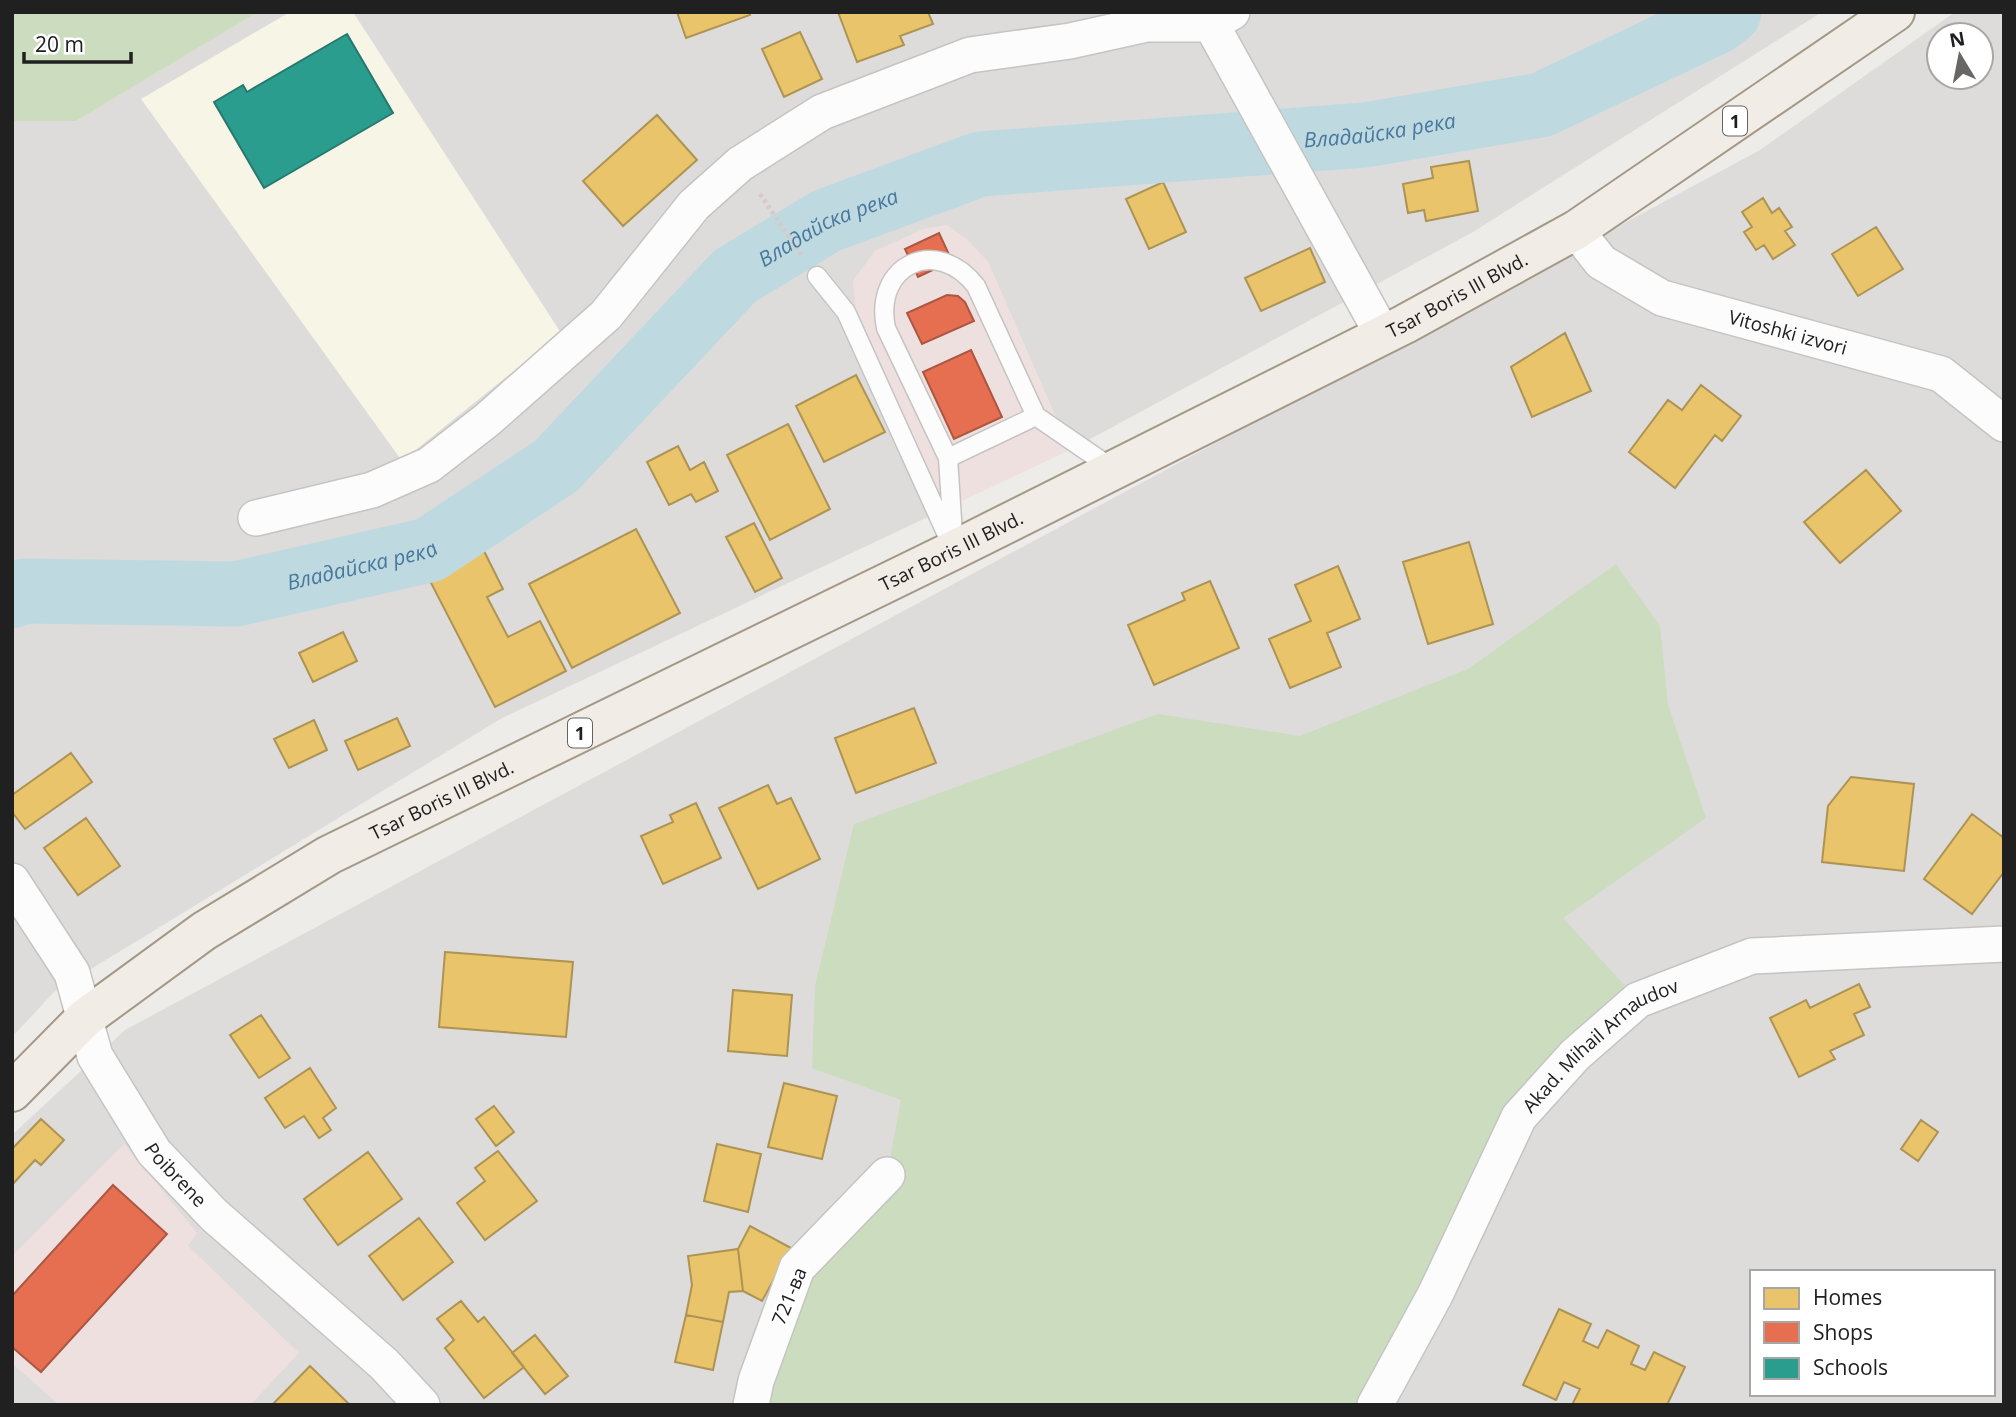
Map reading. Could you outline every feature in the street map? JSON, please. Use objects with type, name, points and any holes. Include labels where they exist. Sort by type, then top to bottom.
[{"type":"main road","name":"Tsar Boris III Blvd.","points":[[12,1092],[85,1018],[204,931],[329,855],[954,550],[1383,335],[1576,230],[1895,12]]},
{"type":"street","points":[[256,518],[372,490],[429,465],[487,420],[606,315],[703,197],[740,164],[822,112],[970,55],[1070,41],[1147,24],[1220,16],[1233,60],[1383,335]]},
{"type":"street","name":"Vitoshki izvori","points":[[1576,230],[1601,262],[1662,298],[1941,374],[2004,425]]},
{"type":"street","name":"Poibrene","points":[[12,881],[72,973],[95,1056],[154,1152],[214,1215],[384,1364],[422,1405]]},
{"type":"street","name":"Akad. Mihail Arnaudov","points":[[1375,1405],[1435,1295],[1519,1118],[1575,1055],[1638,1000],[1752,956],[2004,944]]},
{"type":"street","name":"721-ва","points":[[751,1405],[756,1381],[797,1268],[887,1175]]},
{"type":"lane","points":[[954,550],[948,458],[886,328],[884,295],[892,280],[904,268],[919,261],[936,260],[952,264],[966,273],[976,286],[1036,416],[1113,469]]},
{"type":"lane","points":[[817,276],[846,312],[954,550]]},
{"type":"lane","points":[[948,458],[1036,416]]},
{"type":"path","points":[[770,210],[817,276]]},
{"type":"shaded area","points":[[258,12],[1822,12],[1473,232],[1070,450],[988,262],[855,305],[945,509],[502,718],[55,991],[12,1037],[12,121],[76,121]]},
{"type":"shaded area","points":[[290,12],[353,12],[561,333],[402,461],[141,99]]},
{"type":"shaded area","points":[[1955,12],[2004,12],[2004,1405],[12,1405],[12,1135],[125,1030],[1760,150],[1925,33],[1925,91],[1995,91],[1995,21],[1942,21]]},
{"type":"shaded area","points":[[947,225],[967,239],[988,262],[1070,450],[945,509],[855,305],[853,281],[875,251],[924,229]]},
{"type":"shaded area","points":[[124,1144],[197,1233],[188,1246],[299,1353],[250,1405],[59,1405],[12,1363],[12,1256]]},
{"type":"green space","points":[[12,12],[258,12],[76,121],[12,121]]},
{"type":"green space","points":[[1616,564],[1660,626],[1668,705],[1706,818],[1563,918],[1638,1000],[1575,1055],[1375,1405],[751,1405],[797,1268],[887,1175],[901,1100],[812,1068],[815,986],[854,824],[1158,714],[1300,736],[1468,669]]},
{"type":"building: Homes","points":[[677,12],[749,12],[750,15],[686,38]]},
{"type":"building: Homes","points":[[838,12],[928,12],[933,24],[900,36],[904,45],[857,62]]},
{"type":"building: Homes","points":[[800,32],[822,79],[784,97],[762,49]]},
{"type":"building: Homes","points":[[657,115],[697,160],[623,226],[583,181]]},
{"type":"building: Homes","points":[[1469,161],[1478,211],[1426,221],[1424,210],[1408,213],[1403,184],[1433,178],[1431,167]]},
{"type":"building: Homes","points":[[1163,182],[1186,232],[1149,249],[1126,199]]},
{"type":"building: Homes","points":[[1763,198],[1772,213],[1779,208],[1792,227],[1785,231],[1795,245],[1773,259],[1764,245],[1756,250],[1744,232],[1752,227],[1742,212]]},
{"type":"building: Homes","points":[[1876,227],[1903,269],[1858,296],[1832,254]]},
{"type":"building: Homes","points":[[1310,248],[1325,282],[1261,311],[1245,278]]},
{"type":"building: Homes","points":[[1565,333],[1591,391],[1532,417],[1511,367]]},
{"type":"building: Homes","points":[[856,375],[885,432],[824,462],[796,406]]},
{"type":"building: Homes","points":[[1701,385],[1741,416],[1722,441],[1715,435],[1675,488],[1629,452],[1668,400],[1682,410]]},
{"type":"building: Homes","points":[[788,424],[830,509],[770,540],[727,455]]},
{"type":"building: Homes","points":[[678,446],[690,470],[704,462],[718,491],[696,502],[691,494],[669,505],[647,462]]},
{"type":"building: Homes","points":[[1866,470],[1901,511],[1840,563],[1804,522]]},
{"type":"building: Homes","points":[[754,523],[782,578],[755,592],[726,537]]},
{"type":"building: Homes","points":[[636,529],[680,613],[572,668],[529,584]]},
{"type":"building: Homes","points":[[1469,542],[1493,624],[1428,644],[1403,562]]},
{"type":"building: Homes","points":[[484,551],[503,589],[487,597],[508,637],[540,621],[566,671],[495,707],[429,579]]},
{"type":"building: Homes","points":[[1338,566],[1360,619],[1327,633],[1341,667],[1290,688],[1269,639],[1311,621],[1295,585]]},
{"type":"building: Homes","points":[[1210,581],[1239,648],[1154,685],[1128,625],[1185,600],[1182,593]]},
{"type":"building: Homes","points":[[343,632],[357,661],[313,682],[299,653]]},
{"type":"building: Homes","points":[[914,708],[936,763],[856,793],[835,738]]},
{"type":"building: Homes","points":[[397,718],[410,746],[358,770],[345,741]]},
{"type":"building: Homes","points":[[314,720],[327,750],[289,768],[274,739]]},
{"type":"building: Homes","points":[[71,753],[92,782],[25,829],[12,812],[12,795]]},
{"type":"building: Homes","points":[[1851,777],[1914,784],[1904,871],[1822,862],[1828,806]]},
{"type":"building: Homes","points":[[768,785],[777,804],[791,798],[820,859],[758,889],[719,808]]},
{"type":"building: Homes","points":[[696,803],[721,858],[663,884],[641,836],[673,822],[670,815]]},
{"type":"building: Homes","points":[[1972,814],[2004,838],[2004,872],[1972,914],[1924,879]]},
{"type":"building: Homes","points":[[86,818],[120,866],[78,895],[44,848]]},
{"type":"building: Homes","points":[[445,952],[573,962],[566,1037],[439,1027]]},
{"type":"building: Homes","points":[[1859,984],[1870,1007],[1854,1014],[1864,1035],[1830,1051],[1835,1059],[1799,1077],[1770,1018],[1806,1000],[1810,1008]]},
{"type":"building: Homes","points":[[733,990],[792,995],[787,1056],[728,1051]]},
{"type":"building: Homes","points":[[261,1015],[290,1058],[259,1078],[230,1035]]},
{"type":"building: Homes","points":[[310,1068],[336,1108],[323,1118],[331,1130],[319,1138],[304,1116],[285,1128],[265,1098]]},
{"type":"building: Homes","points":[[784,1083],[837,1096],[822,1159],[768,1147]]},
{"type":"building: Homes","points":[[494,1106],[514,1132],[496,1146],[476,1119]]},
{"type":"building: Homes","points":[[41,1119],[64,1140],[41,1165],[35,1160],[12,1185],[12,1149]]},
{"type":"building: Homes","points":[[1921,1120],[1938,1132],[1918,1161],[1901,1149]]},
{"type":"building: Homes","points":[[717,1144],[761,1154],[748,1212],[704,1201]]},
{"type":"building: Homes","points":[[498,1151],[537,1201],[485,1240],[457,1203],[485,1181],[475,1168]]},
{"type":"building: Homes","points":[[368,1152],[402,1199],[338,1245],[304,1199]]},
{"type":"building: Homes","points":[[419,1218],[453,1262],[403,1300],[369,1256]]},
{"type":"building: Homes","points":[[750,1226],[791,1248],[762,1301],[743,1291],[738,1249]]},
{"type":"building: Homes","points":[[738,1249],[743,1291],[729,1292],[723,1322],[686,1315],[692,1285],[688,1256]]},
{"type":"building: Homes","points":[[461,1301],[478,1322],[484,1317],[524,1367],[484,1398],[445,1348],[454,1340],[437,1319]]},
{"type":"building: Homes","points":[[1559,1309],[1591,1324],[1583,1341],[1598,1348],[1607,1330],[1639,1346],[1631,1364],[1645,1370],[1654,1352],[1685,1367],[1667,1405],[1572,1405],[1580,1389],[1564,1382],[1556,1400],[1523,1385]]},
{"type":"building: Homes","points":[[686,1315],[723,1322],[713,1370],[675,1362]]},
{"type":"building: Homes","points":[[535,1335],[568,1376],[545,1394],[512,1353]]},
{"type":"building: Homes","points":[[310,1366],[350,1405],[272,1405]]},
{"type":"building: Shops","points":[[939,233],[952,261],[918,277],[905,249]]},
{"type":"building: Shops","points":[[947,295],[958,296],[965,302],[974,321],[922,344],[907,313]]},
{"type":"building: Shops","points":[[971,350],[1002,417],[954,439],[923,372]]},
{"type":"building: Shops","points":[[113,1185],[167,1234],[41,1372],[12,1347],[12,1296]]},
{"type":"building: Schools","points":[[347,34],[393,113],[264,188],[214,102],[243,85],[247,92]]},
{"type":"waterway","name":"Владайска река","points":[[12,596],[24,591],[236,594],[429,550],[556,466],[735,276],[826,221],[980,164],[1365,135],[1541,105],[1716,22],[1729,12]]}]
